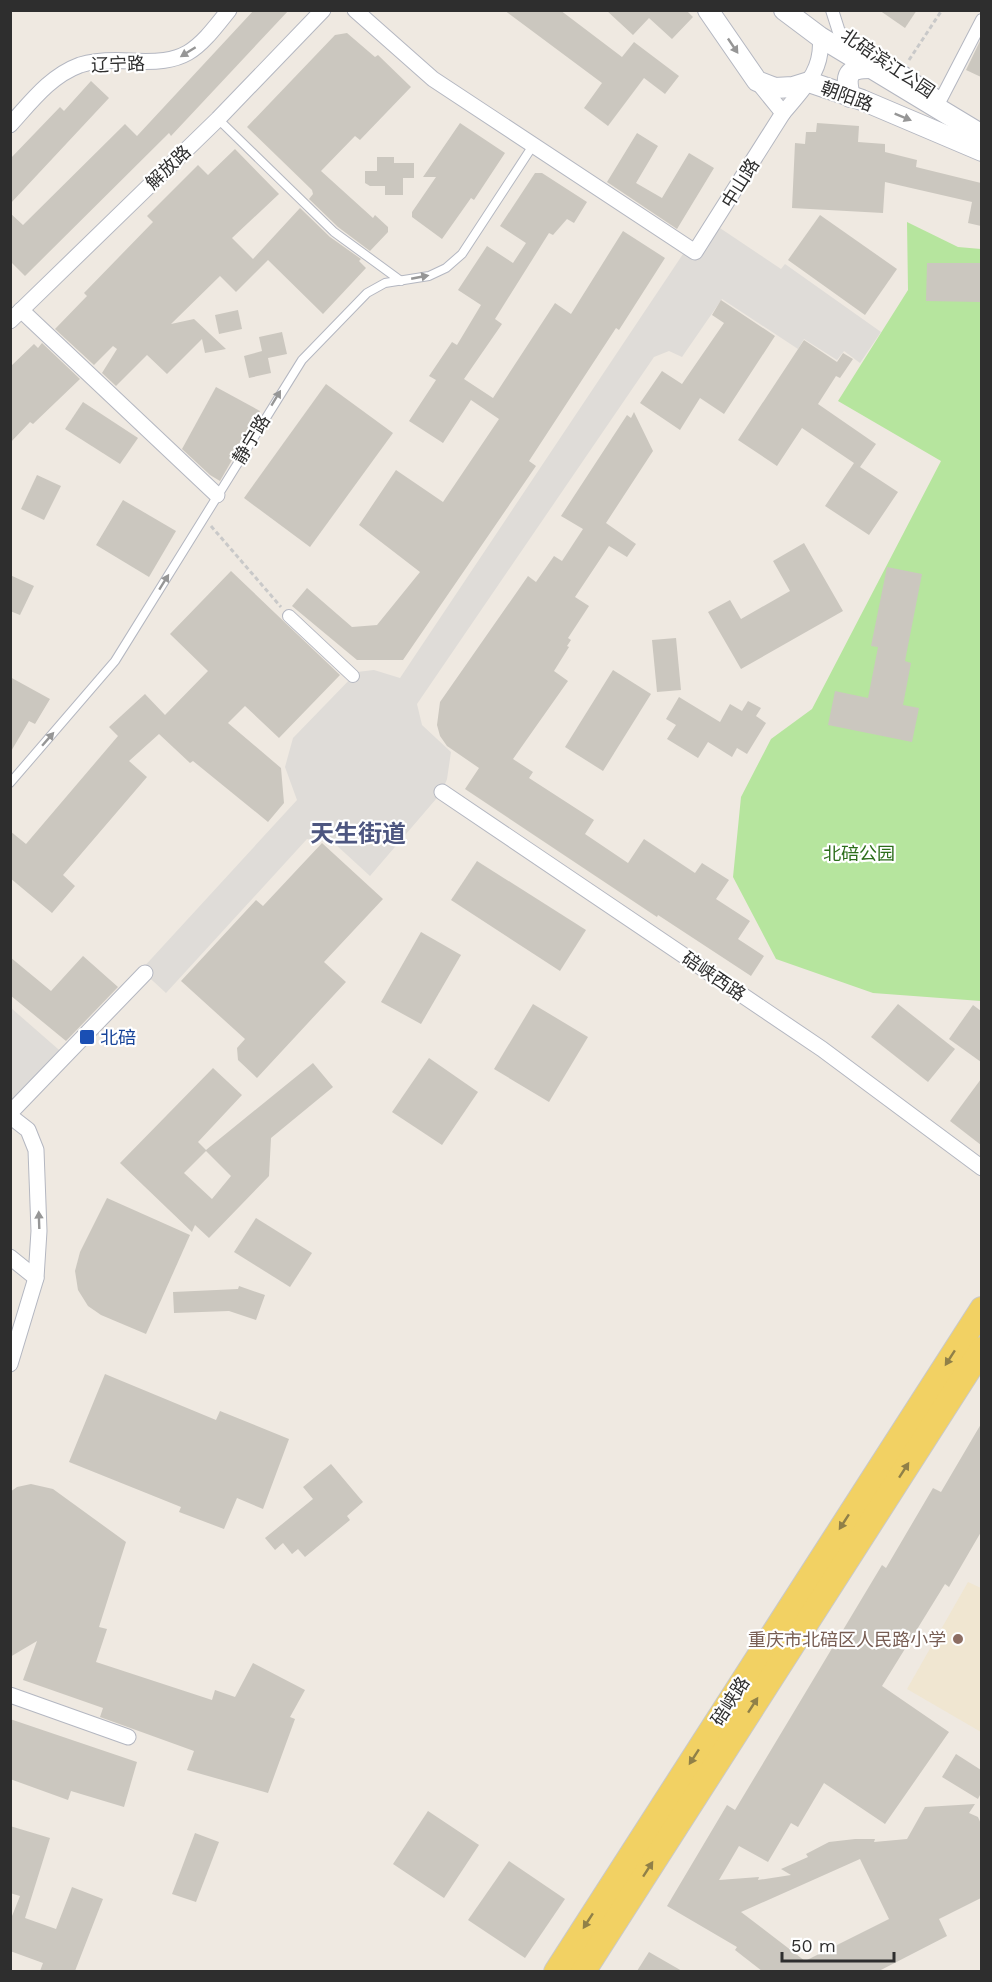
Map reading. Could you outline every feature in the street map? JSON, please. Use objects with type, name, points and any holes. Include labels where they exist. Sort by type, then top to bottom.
[{"type":"main road","name":"碚峡路","points":[[556,1971],[981,1309]]},
{"type":"main road","name":"碚峡路","points":[[583,1971],[981,1349]]},
{"type":"street","name":"辽宁路","points":[[10,125],[54,78],[80,65],[106,60],[161,63],[187,55],[208,36],[229,10]]},
{"type":"street","name":"解放路","points":[[16,316],[218,119],[323,10]]},
{"type":"street","points":[[355,10],[433,79],[532,147]]},
{"type":"street","points":[[708,10],[757,81],[783,113]]},
{"type":"street","name":"北碚滨江公园","points":[[832,10],[838,32],[902,70],[941,99],[981,20]]},
{"type":"street","points":[[792,13],[820,37],[981,135]]},
{"type":"street","name":"中山路","points":[[532,147],[695,252],[783,113],[818,69],[822,50],[820,37]]},
{"type":"street","points":[[850,97],[847,82],[849,73],[856,68],[870,68]]},
{"type":"street","name":"朝阳路","points":[[757,81],[775,88],[793,87],[809,82],[981,150]]},
{"type":"street","points":[[16,316],[217,495]]},
{"type":"street","points":[[289,616],[353,676]]},
{"type":"street","name":"碚峡西路","points":[[442,792],[822,1048],[981,1168]]},
{"type":"street","points":[[10,1364],[36,1278],[39,1231],[36,1150],[28,1130],[10,1115],[145,973]]},
{"type":"street","points":[[10,1257],[36,1278]]},
{"type":"street","points":[[10,1695],[128,1737]]},
{"type":"lane","points":[[218,119],[334,232],[401,281]]},
{"type":"lane","name":"静宁路","points":[[10,783],[115,661],[302,360],[368,293],[385,283],[429,276],[446,268],[462,254],[532,147]]},
{"type":"path","points":[[902,70],[942,10]]},
{"type":"path","points":[[204,518],[289,616]]},
{"type":"shaded area","points":[[714,224],[781,269],[785,264],[881,332],[860,363],[844,351],[837,360],[804,339],[798,349],[722,299],[682,357],[669,351],[654,357],[417,704],[422,725],[451,752],[447,779],[442,792],[370,876],[334,843],[307,839],[166,993],[141,970],[297,800],[285,767],[293,738],[357,672],[374,670],[400,678],[687,248]]},
{"type":"shaded area","points":[[11,1008],[66,1056],[11,1113]]},
{"type":"shaded area","name":"重庆市北碚区人民路小学","points":[[968,1582],[981,1588],[981,1732],[907,1689]]},
{"type":"green space","name":"北碚公园","points":[[907,222],[958,247],[981,249],[981,1001],[873,993],[776,959],[733,877],[741,797],[771,739],[812,709],[941,461],[838,401],[908,290]]},
{"type":"building","points":[[254,10],[289,10],[171,136],[169,133],[25,276],[10,261],[10,213],[23,225],[125,124],[137,136]]},
{"type":"building","points":[[504,10],[560,10],[622,57],[634,42],[679,76],[665,94],[644,78],[608,126],[584,108],[602,83]]},
{"type":"building","points":[[606,10],[686,10],[693,17],[672,39],[649,18],[633,35]]},
{"type":"building","points":[[879,10],[917,10],[905,28]]},
{"type":"building","points":[[347,33],[375,57],[378,55],[411,87],[360,140],[355,136],[321,171],[373,218],[375,215],[388,227],[388,232],[370,251],[338,227],[309,199],[313,194],[312,190],[247,127],[335,35]]},
{"type":"building","points":[[981,39],[981,77],[966,70]]},
{"type":"building","points":[[91,81],[109,98],[10,204],[10,159],[60,107],[64,111]]},
{"type":"building","points":[[460,123],[505,153],[474,200],[471,198],[442,239],[412,217],[412,212],[436,177],[423,177]]},
{"type":"building","points":[[817,123],[859,126],[858,142],[885,144],[885,152],[917,160],[916,167],[981,183],[981,226],[968,223],[972,202],[885,182],[883,213],[792,208],[795,143],[805,144],[806,132],[816,132]]},
{"type":"building","points":[[637,133],[658,146],[636,183],[662,198],[689,153],[714,168],[677,229],[607,182]]},
{"type":"building","points":[[235,149],[279,194],[232,238],[253,259],[300,208],[330,237],[361,259],[359,261],[366,268],[323,314],[268,260],[236,292],[220,276],[171,324],[194,319],[226,349],[205,353],[202,339],[167,374],[147,355],[116,386],[102,373],[117,349],[113,346],[94,365],[55,329],[87,296],[84,293],[153,222],[147,216],[198,165],[208,175]]},
{"type":"building","points":[[377,157],[394,157],[394,163],[414,163],[414,178],[403,178],[403,195],[385,195],[385,186],[370,186],[365,183],[365,171],[377,171]]},
{"type":"building","points":[[535,173],[542,173],[587,202],[574,223],[567,219],[553,235],[549,233],[495,319],[502,324],[464,379],[493,398],[555,303],[571,314],[623,231],[665,258],[619,330],[616,328],[529,461],[536,466],[403,660],[357,660],[292,606],[307,588],[352,627],[377,625],[420,572],[359,525],[396,470],[443,502],[499,419],[471,400],[443,443],[409,421],[436,380],[429,376],[452,342],[457,345],[481,305],[458,290],[487,246],[513,263],[526,243],[500,226]]},
{"type":"building","points":[[820,215],[897,269],[865,315],[788,260]]},
{"type":"building","points":[[927,263],[981,263],[981,302],[926,301]]},
{"type":"building","points":[[721,300],[775,336],[724,414],[700,398],[680,430],[640,403],[662,371],[682,384],[724,323],[712,315]]},
{"type":"building","points":[[238,310],[242,329],[219,334],[215,315]]},
{"type":"building","points":[[282,332],[287,354],[268,358],[271,373],[249,378],[244,356],[262,351],[259,337]]},
{"type":"building","points":[[804,340],[837,362],[843,353],[853,359],[840,378],[836,376],[818,404],[876,444],[860,467],[898,492],[869,535],[825,506],[854,463],[802,428],[777,466],[738,440]]},
{"type":"building","points":[[42,343],[80,379],[33,424],[30,422],[10,443],[10,367],[34,344],[38,348]]},
{"type":"building","points":[[326,384],[393,433],[310,547],[244,498]]},
{"type":"building","points":[[216,387],[260,411],[220,481],[210,475],[182,449]]},
{"type":"building","points":[[83,402],[138,438],[120,464],[65,429]]},
{"type":"building","points":[[634,412],[653,451],[606,523],[636,544],[627,557],[609,546],[575,597],[589,606],[568,638],[571,640],[567,646],[569,647],[554,671],[568,681],[513,759],[533,772],[529,778],[594,820],[585,834],[628,863],[644,839],[695,873],[702,863],[729,880],[716,899],[750,921],[738,939],[764,956],[751,976],[658,915],[657,917],[465,789],[479,768],[447,746],[440,736],[437,725],[440,702],[528,576],[536,582],[554,556],[562,561],[583,529],[561,516],[627,415],[631,418]]},
{"type":"building","points":[[37,475],[61,486],[44,520],[21,509]]},
{"type":"building","points":[[123,500],[176,531],[149,577],[96,545]]},
{"type":"building","points":[[804,543],[843,611],[741,669],[708,612],[730,600],[741,619],[790,591],[773,561]]},
{"type":"building","points":[[887,567],[922,574],[905,661],[911,663],[903,705],[919,708],[912,742],[828,725],[835,691],[868,698],[878,647],[871,646]]},
{"type":"building","points":[[231,571],[340,675],[279,738],[245,706],[228,723],[281,768],[284,803],[268,822],[193,761],[190,763],[159,734],[129,761],[147,777],[63,875],[75,886],[52,913],[10,878],[10,831],[26,844],[118,736],[109,727],[145,694],[165,715],[208,671],[170,634]]},
{"type":"building","points":[[10,575],[34,586],[20,615],[10,611]]},
{"type":"building","points":[[676,638],[681,690],[657,692],[652,640]]},
{"type":"building","points":[[613,670],[651,694],[603,771],[565,747]]},
{"type":"building","points":[[10,677],[50,699],[35,724],[29,721],[10,753]]},
{"type":"building","points":[[679,697],[720,722],[730,704],[742,711],[748,701],[761,708],[756,716],[766,723],[747,754],[737,748],[732,757],[708,742],[698,758],[667,739],[676,725],[666,719]]},
{"type":"building","points":[[322,843],[383,899],[324,962],[346,982],[257,1078],[238,1060],[237,1048],[245,1039],[181,981],[256,900],[263,906]]},
{"type":"building","points":[[477,861],[586,930],[560,971],[451,900]]},
{"type":"building","points":[[421,932],[461,955],[421,1024],[381,1002]]},
{"type":"building","points":[[83,956],[118,987],[66,1041],[10,995],[10,957],[51,991]]},
{"type":"building","points":[[533,1004],[588,1037],[549,1102],[494,1069]]},
{"type":"building","points":[[898,1004],[955,1049],[928,1082],[871,1037]]},
{"type":"building","points":[[973,1005],[981,1011],[981,1062],[949,1039]]},
{"type":"building","points":[[429,1058],[478,1092],[442,1145],[392,1112]]},
{"type":"building","points":[[313,1063],[333,1087],[271,1138],[269,1176],[209,1238],[195,1225],[192,1232],[120,1163],[213,1068],[242,1095],[198,1142],[206,1150]],"holes":[[[206,1151],[231,1176],[212,1199],[184,1173]]]},
{"type":"building","points":[[981,1079],[981,1145],[950,1121]]},
{"type":"building","points":[[107,1198],[190,1235],[146,1334],[101,1315],[88,1306],[78,1290],[75,1271],[80,1252]]},
{"type":"building","points":[[256,1218],[312,1253],[290,1287],[234,1252]]},
{"type":"building","points":[[239,1286],[265,1295],[256,1320],[229,1311],[174,1313],[173,1292],[238,1289]]},
{"type":"building","points":[[105,1374],[216,1420],[220,1411],[289,1439],[263,1509],[237,1498],[224,1529],[179,1512],[181,1507],[69,1462]]},
{"type":"building","points":[[981,1424],[981,1532],[949,1587],[945,1584],[882,1686],[949,1732],[885,1824],[824,1783],[798,1827],[791,1823],[768,1862],[739,1846],[719,1880],[759,1877],[758,1880],[791,1875],[781,1869],[808,1857],[806,1854],[829,1842],[855,1839],[875,1839],[874,1842],[907,1839],[925,1807],[975,1804],[969,1813],[978,1817],[981,1824],[981,1898],[939,1919],[947,1936],[879,1971],[762,1971],[735,1950],[737,1947],[667,1906],[727,1805],[735,1810],[882,1565],[886,1568],[933,1488],[941,1492]],"holes":[[[860,1859],[889,1919],[805,1961],[741,1912]]]},
{"type":"building","points":[[331,1464],[363,1502],[347,1516],[350,1520],[305,1557],[298,1549],[292,1554],[283,1543],[275,1550],[265,1538],[313,1499],[303,1487]]},
{"type":"building","points":[[31,1484],[53,1489],[126,1542],[99,1627],[107,1629],[96,1662],[212,1700],[215,1690],[235,1697],[253,1663],[305,1690],[290,1717],[295,1719],[268,1793],[187,1770],[194,1751],[100,1717],[103,1708],[23,1680],[37,1641],[10,1657],[10,1492],[17,1487]]},
{"type":"building","points":[[10,1719],[137,1762],[124,1807],[71,1791],[68,1800],[10,1779]]},
{"type":"building","points":[[956,1754],[981,1770],[981,1793],[978,1799],[942,1777]]},
{"type":"building","points":[[428,1811],[479,1845],[444,1898],[393,1864]]},
{"type":"building","points":[[10,1826],[50,1838],[25,1918],[56,1929],[72,1887],[103,1899],[75,1971],[40,1971],[43,1963],[10,1951],[10,1921],[20,1896],[10,1893]]},
{"type":"building","points":[[195,1833],[219,1842],[196,1902],[172,1894]]},
{"type":"building","points":[[509,1861],[565,1899],[525,1958],[468,1920]]},
{"type":"building","points":[[649,1952],[682,1971],[637,1971]]},
{"type":"place","name":"北碚","points":[[87,1037]]},
{"type":"place","name":"重庆市北碚区人民路小学","points":[[958,1639]]},
{"type":"district","name":"天生街道","points":[[358,834]]}]
